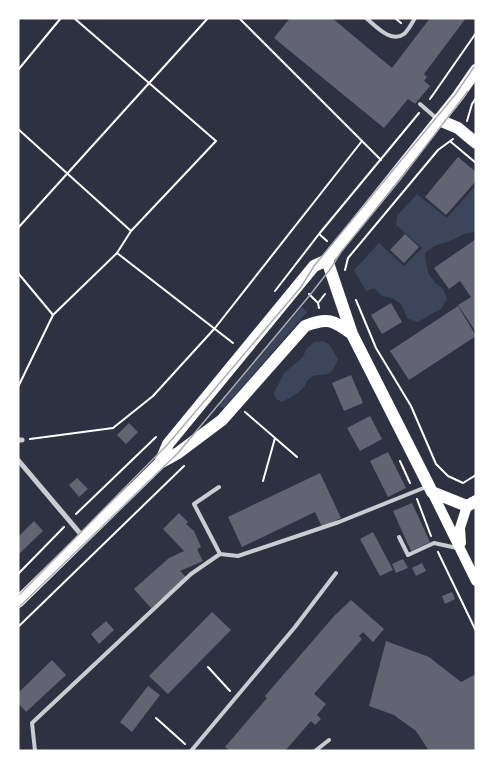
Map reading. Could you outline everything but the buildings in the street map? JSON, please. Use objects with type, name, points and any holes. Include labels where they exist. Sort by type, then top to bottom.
[{"type":"main road","points":[[160,463],[168,444],[314,266],[327,260],[476,70]]},
{"type":"main road","points":[[439,120],[458,129],[476,143]]},
{"type":"main road","points":[[327,260],[352,334],[476,581]]},
{"type":"main road","points":[[18,602],[160,463],[178,453],[222,420],[305,326],[320,320],[335,321],[352,334]]},
{"type":"main road","points":[[430,489],[472,503],[460,528],[461,549]]},
{"type":"street","points":[[18,460],[84,538]]},
{"type":"lane","points":[[366,18],[389,37],[395,38],[404,34],[415,18]]},
{"type":"lane","points":[[422,106],[439,120]]},
{"type":"lane","points":[[219,487],[194,504],[220,554]]},
{"type":"lane","points":[[35,751],[32,723],[191,574],[220,554],[238,556],[430,489]]},
{"type":"lane","points":[[399,537],[408,555],[434,543],[461,549]]},
{"type":"lane","points":[[191,750],[236,698],[336,573]]},
{"type":"lane","points":[[315,751],[329,740]]},
{"type":"path","points":[[18,70],[61,18]]},
{"type":"path","points":[[18,387],[53,315],[117,254],[131,231],[216,141],[74,18]]},
{"type":"path","points":[[18,228],[208,18]]},
{"type":"path","points":[[239,18],[381,160]]},
{"type":"path","points":[[270,297],[441,85],[476,33]]},
{"type":"path","points":[[441,85],[445,88]]},
{"type":"path","points":[[467,121],[470,104],[476,98]]},
{"type":"path","points":[[18,129],[131,231]]},
{"type":"path","points":[[20,440],[113,428],[153,396],[215,328],[362,141]]},
{"type":"path","points":[[345,276],[348,258],[438,150],[451,142],[476,163]]},
{"type":"path","points":[[319,234],[324,238]]},
{"type":"path","points":[[117,254],[215,328],[234,346],[240,337]]},
{"type":"path","points":[[18,273],[53,315]]},
{"type":"path","points":[[354,297],[376,348],[411,406],[436,464],[448,476],[463,483],[465,487]]},
{"type":"path","points":[[312,298],[318,303]]},
{"type":"path","points":[[243,411],[297,458]]},
{"type":"path","points":[[18,574],[156,437]]},
{"type":"path","points":[[263,481],[275,438]]},
{"type":"path","points":[[18,627],[189,461]]},
{"type":"path","points":[[463,483],[476,475]]},
{"type":"path","points":[[407,478],[434,543],[476,631]]},
{"type":"path","points":[[208,666],[236,698]]},
{"type":"path","points":[[156,718],[191,750]]},
{"type":"shaded area","points":[[476,185],[476,232],[466,233],[437,245],[425,253],[429,273],[434,282],[442,288],[447,299],[441,309],[418,322],[408,319],[401,304],[392,298],[382,296],[374,288],[366,291],[354,270],[379,243],[404,266],[422,248],[396,225],[397,216],[417,194],[447,218]]},
{"type":"shaded area","points":[[302,307],[307,312],[224,408],[220,407],[220,403]]},
{"type":"shaded area","points":[[323,341],[329,344],[338,359],[331,372],[312,377],[299,392],[282,402],[276,399],[274,393],[284,373],[303,357],[306,349],[314,342]]},
{"type":"tram line","points":[[18,596],[168,444],[301,287],[314,266],[455,95],[476,64]]},
{"type":"tram line","points":[[18,608],[178,453],[310,295],[341,252],[468,91]]}]
